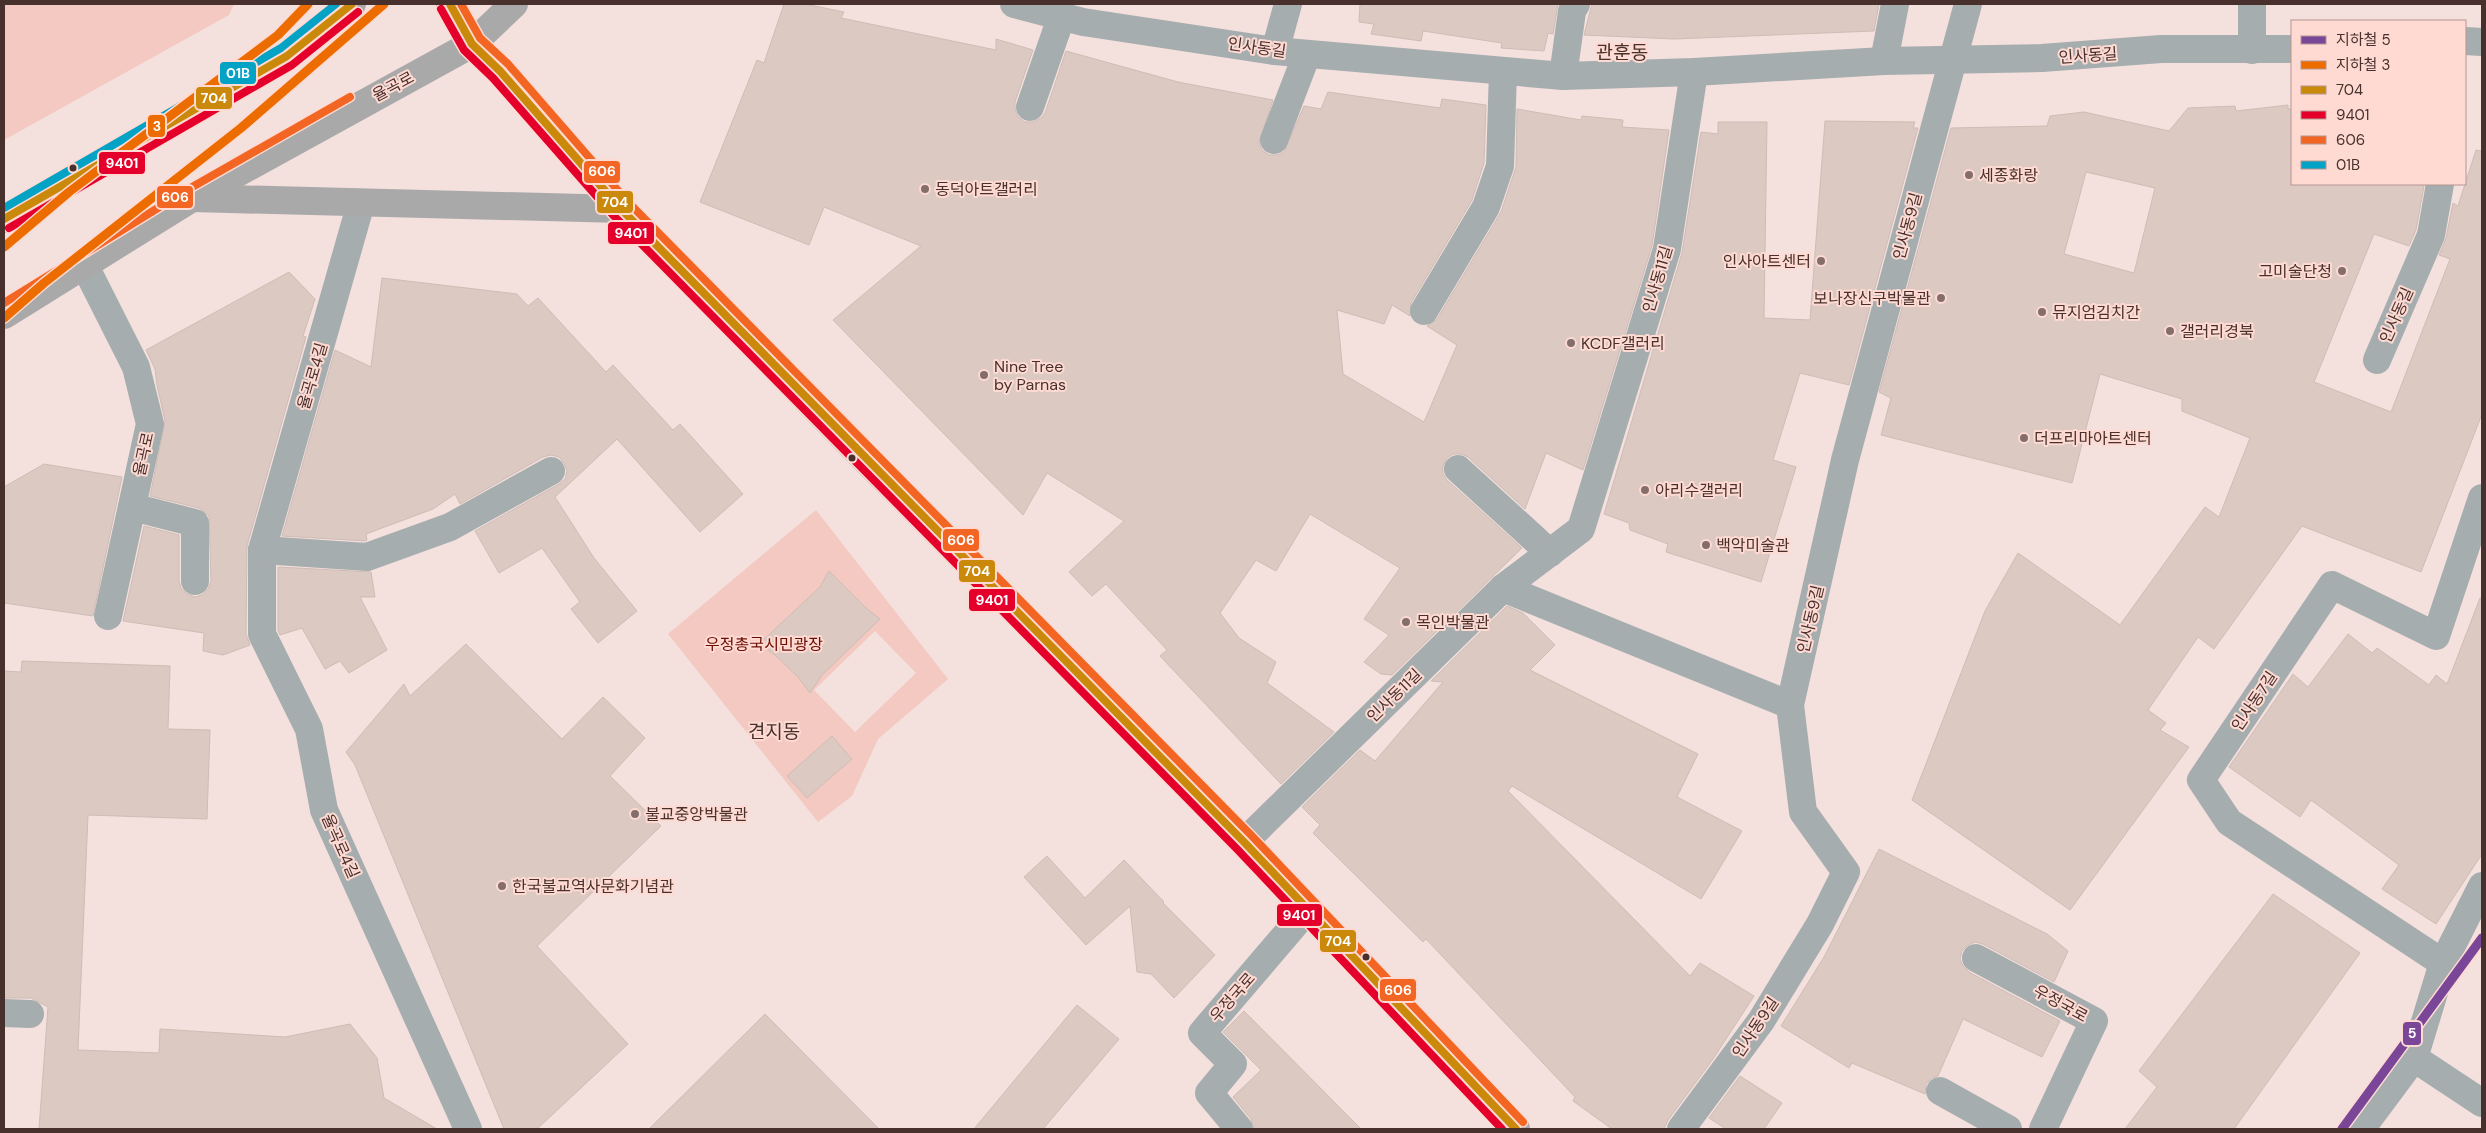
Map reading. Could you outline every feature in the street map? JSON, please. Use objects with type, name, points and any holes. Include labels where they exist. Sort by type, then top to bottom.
[{"type":"main road","points":[[4,219],[286,56],[352,4]]},
{"type":"main road","points":[[450,4],[472,44],[500,71],[620,209],[1244,842],[1516,1129]]},
{"type":"main road","name":"율곡로","points":[[4,315],[192,198],[355,106],[472,44],[509,11],[514,4]]},
{"type":"main road","points":[[192,198],[620,209]]},
{"type":"street","name":"인사동길","points":[[1014,4],[1079,13],[1275,51],[1563,76],[1694,72],[1884,61],[2042,58],[2161,49],[2291,49]]},
{"type":"street","points":[[1275,51],[1288,4]]},
{"type":"street","points":[[1563,76],[1572,11],[1576,4]]},
{"type":"street","points":[[1884,61],[1895,4]]},
{"type":"street","name":"인사동9길","points":[[1681,1129],[1762,1022],[1820,924],[1846,872],[1803,812],[1790,705],[1845,460],[1968,4]]},
{"type":"street","points":[[2252,4],[2252,50]]},
{"type":"street","points":[[1030,107],[1079,13]]},
{"type":"street","points":[[1274,140],[1307,54]]},
{"type":"street","points":[[1424,311],[1486,207],[1500,166],[1503,71]]},
{"type":"street","name":"인사동11길","points":[[1244,842],[1503,588],[1582,529],[1668,249],[1694,72]]},
{"type":"street","name":"인사동길","points":[[2376,360],[2431,235],[2440,185]]},
{"type":"street","name":"율곡로4길","points":[[362,202],[262,550],[262,634],[309,729],[324,810],[468,1129]]},
{"type":"street","name":"율곡로","points":[[84,264],[136,367],[150,424],[108,616]]},
{"type":"street","points":[[1458,469],[1550,553]]},
{"type":"street","points":[[262,550],[367,556],[450,527],[551,471]]},
{"type":"street","name":"인사동7길","points":[[2443,963],[2229,822],[2201,780],[2332,585],[2436,636],[2482,498]]},
{"type":"street","points":[[132,507],[195,523],[195,582]]},
{"type":"street","points":[[1503,588],[1790,705]]},
{"type":"street","points":[[2360,1129],[2414,1058],[2443,963],[2482,886]]},
{"type":"street","name":"우정국로","points":[[1239,1129],[1209,1093],[1233,1064],[1202,1033],[1308,909]]},
{"type":"street","name":"우정국로","points":[[1976,958],[2094,1021],[2043,1129]]},
{"type":"street","points":[[2414,1058],[2482,1102]]},
{"type":"street","points":[[1940,1091],[2008,1129]]},
{"type":"green space","points":[[4,4],[234,4],[229,15],[4,140]]},
{"type":"green space","name":"우정총국시민광장","points":[[816,510],[948,679],[878,739],[852,796],[818,822],[668,634]],"holes":[[[875,631],[916,673],[855,732],[814,690]],[[832,736],[852,759],[807,798],[787,776]]]},
{"type":"building","points":[[784,4],[805,4],[844,12],[841,18],[996,50],[996,39],[1033,50],[1015,102],[1018,117],[1025,122],[1033,122],[1041,118],[1045,113],[1066,51],[1178,82],[1273,100],[1259,142],[1262,150],[1269,155],[1277,155],[1284,152],[1304,106],[1321,109],[1328,92],[1440,108],[1442,99],[1486,105],[1484,163],[1472,200],[1411,303],[1410,316],[1392,305],[1384,324],[1337,310],[1343,374],[1424,422],[1457,345],[1427,326],[1437,319],[1501,212],[1516,167],[1517,109],[1581,120],[1582,116],[1623,120],[1622,127],[1669,130],[1652,246],[1583,470],[1546,453],[1525,509],[1468,457],[1461,454],[1453,454],[1447,458],[1443,466],[1443,474],[1447,480],[1522,548],[1392,675],[1381,674],[1364,662],[1389,635],[1364,619],[1400,568],[1310,514],[1276,571],[1256,560],[1220,613],[1239,638],[1276,662],[1267,683],[1334,732],[1281,784],[1160,656],[1167,650],[1106,584],[1092,596],[1069,572],[1124,521],[1047,473],[1023,515],[833,320],[921,246],[824,207],[809,245],[700,202],[757,60],[764,63]]},
{"type":"building","points":[[1360,4],[1558,4],[1553,34],[1548,33],[1544,51],[1501,48],[1502,43],[1423,31],[1421,41],[1371,34],[1374,24],[1359,22]]},
{"type":"building","points":[[1592,4],[1879,4],[1874,31],[1674,39],[1584,35]]},
{"type":"building","points":[[2288,105],[2288,109],[2291,109],[2291,185],[2424,186],[2416,230],[2409,246],[2374,234],[2314,382],[2391,412],[2450,259],[2439,255],[2446,238],[2453,203],[2458,206],[2476,150],[2482,151],[2482,414],[2421,572],[2302,526],[2214,649],[2198,637],[2148,710],[2166,723],[2160,730],[2189,747],[2070,910],[1912,800],[1985,611],[2018,553],[2120,625],[2205,507],[2219,517],[2250,438],[2182,411],[2182,399],[2100,374],[2072,483],[1881,435],[1891,398],[1879,392],[1951,128],[2047,126],[2050,116],[2084,112],[2169,131],[2188,108],[2235,106],[2236,111]],"holes":[[[2086,172],[2155,188],[2134,273],[2064,254]]]},
{"type":"building","points":[[1825,121],[1915,122],[1913,128],[1918,128],[1849,385],[1800,373],[1773,460],[1796,467],[1761,582],[1666,552],[1668,544],[1630,530],[1629,523],[1604,514],[1682,253],[1701,132],[1718,134],[1718,122],[1767,122],[1764,318],[1810,320]]},
{"type":"building","points":[[289,272],[315,299],[303,336],[306,337],[247,546],[246,634],[250,645],[223,655],[203,651],[204,633],[123,621],[144,526],[179,535],[179,581],[181,588],[187,594],[195,597],[202,595],[208,589],[211,581],[209,516],[199,508],[150,496],[165,421],[155,369],[146,350]]},
{"type":"building","points":[[382,278],[517,294],[528,306],[538,298],[606,372],[613,365],[673,430],[680,424],[743,494],[700,532],[617,439],[555,497],[594,558],[637,611],[598,643],[571,609],[580,602],[542,548],[499,573],[475,531],[565,479],[567,471],[559,457],[551,455],[543,457],[460,504],[455,494],[433,509],[366,534],[367,540],[365,541],[282,536],[335,350],[371,367]]},
{"type":"building","points":[[44,464],[122,477],[93,616],[4,603],[4,487]]},
{"type":"building","points":[[278,567],[371,572],[375,597],[360,597],[387,650],[349,673],[340,661],[325,669],[302,628],[280,635],[278,630]]},
{"type":"building","points":[[829,571],[866,608],[880,619],[822,675],[810,693],[798,677],[775,655],[759,644],[820,587]]},
{"type":"building","points":[[2480,598],[2482,598],[2482,854],[2436,924],[2382,889],[2399,865],[2311,800],[2300,817],[2229,767],[2293,674],[2308,687],[2348,634],[2372,653],[2377,648],[2429,685],[2436,675],[2447,684]]},
{"type":"building","points":[[1507,606],[1523,613],[1555,645],[1530,670],[1698,754],[1677,797],[1742,831],[1701,899],[1512,786],[1508,791],[1690,976],[1700,963],[1754,996],[1713,1059],[1668,1120],[1664,1129],[1612,1129],[1573,1101],[1575,1097],[1426,939],[1423,942],[1313,833],[1320,825],[1302,807],[1360,750],[1375,761],[1443,682],[1431,681]]},
{"type":"building","name":"한국불교역사문화기념관","points":[[466,644],[562,739],[603,697],[645,738],[610,776],[661,826],[537,946],[628,1044],[537,1129],[504,1129],[355,765],[346,752],[404,684],[410,696]]},
{"type":"building","points":[[22,661],[170,666],[168,729],[210,730],[207,819],[88,815],[78,1050],[159,1053],[160,1029],[285,1037],[350,1024],[377,1058],[384,1098],[437,1129],[39,1129],[48,1007],[31,998],[4,998],[4,671],[21,672]]},
{"type":"building","points":[[832,736],[852,759],[807,798],[787,776]]},
{"type":"building","points":[[1879,849],[2047,934],[2068,951],[2054,982],[1983,944],[1975,942],[1968,945],[1962,951],[1960,959],[1963,966],[1969,972],[2060,1021],[2042,1057],[1963,1019],[1938,1076],[1932,1078],[1926,1084],[1925,1094],[1852,1063],[1849,1068],[1781,1026],[1824,957]]},
{"type":"building","points":[[1047,856],[1085,898],[1124,860],[1163,903],[1215,955],[1174,998],[1151,974],[1137,972],[1130,906],[1086,945],[1024,877]]},
{"type":"building","points":[[2273,894],[2360,953],[2234,1129],[2125,1129],[2157,1087],[2139,1071]]},
{"type":"building","points":[[1077,1005],[1119,1039],[1043,1129],[974,1129]]},
{"type":"building","points":[[1244,1011],[1361,1129],[1254,1129],[1251,1119],[1233,1097],[1261,1070],[1223,1032]]},
{"type":"building","points":[[765,1014],[879,1129],[649,1129]]},
{"type":"building","points":[[1740,1076],[1782,1103],[1764,1129],[1726,1129],[1709,1118]]},
{"type":"metro line","name":"3","points":[[4,247],[69,192],[278,35],[308,4]]},
{"type":"metro line","name":"3","points":[[4,318],[44,283],[241,128],[384,4]]},
{"type":"metro line","name":"5","points":[[2342,1129],[2482,938]]},
{"type":"transit line","name":"01B","points":[[4,208],[281,48],[336,4]]},
{"type":"transit line","name":"704","points":[[4,219],[287,56],[352,4]]},
{"type":"transit line","name":"704","points":[[450,4],[472,44],[500,71],[621,209],[1244,842],[1516,1129]]},
{"type":"transit line","name":"606","points":[[461,4],[480,38],[508,64],[628,202],[1251,835],[1523,1122]]},
{"type":"transit line","name":"9401","points":[[441,9],[464,50],[493,78],[614,216],[1237,849],[1502,1129]]},
{"type":"transit line","name":"9401","points":[[9,228],[292,65],[358,12]]},
{"type":"transit line","name":"606","points":[[4,303],[187,190],[350,97]]},
{"type":"place","name":"세종화랑","points":[[1969,175]]},
{"type":"place","name":"동덕아트갤러리","points":[[925,189]]},
{"type":"place","name":"인사아트센터","points":[[1821,261]]},
{"type":"place","name":"고미술단청","points":[[2342,271]]},
{"type":"place","name":"보나장신구박물관","points":[[1941,298]]},
{"type":"place","name":"뮤지엄김치간","points":[[2042,312]]},
{"type":"place","name":"갤러리경북","points":[[2170,331]]},
{"type":"place","name":"KCDF갤러리","points":[[1571,343]]},
{"type":"place","name":"Nine Tree by Parnas","points":[[984,375]]},
{"type":"place","name":"더프리마아트센터","points":[[2024,438]]},
{"type":"place","name":"아리수갤러리","points":[[1645,490]]},
{"type":"place","name":"백악미술관","points":[[1706,545]]},
{"type":"place","name":"목인박물관","points":[[1406,622]]},
{"type":"place","name":"불교중앙박물관","points":[[635,814]]},
{"type":"place","name":"한국불교역사문화기념관","points":[[502,886]]},
{"type":"district","name":"관훈동","points":[[1622,52]]},
{"type":"district","name":"견지동","points":[[774,731]]}]
